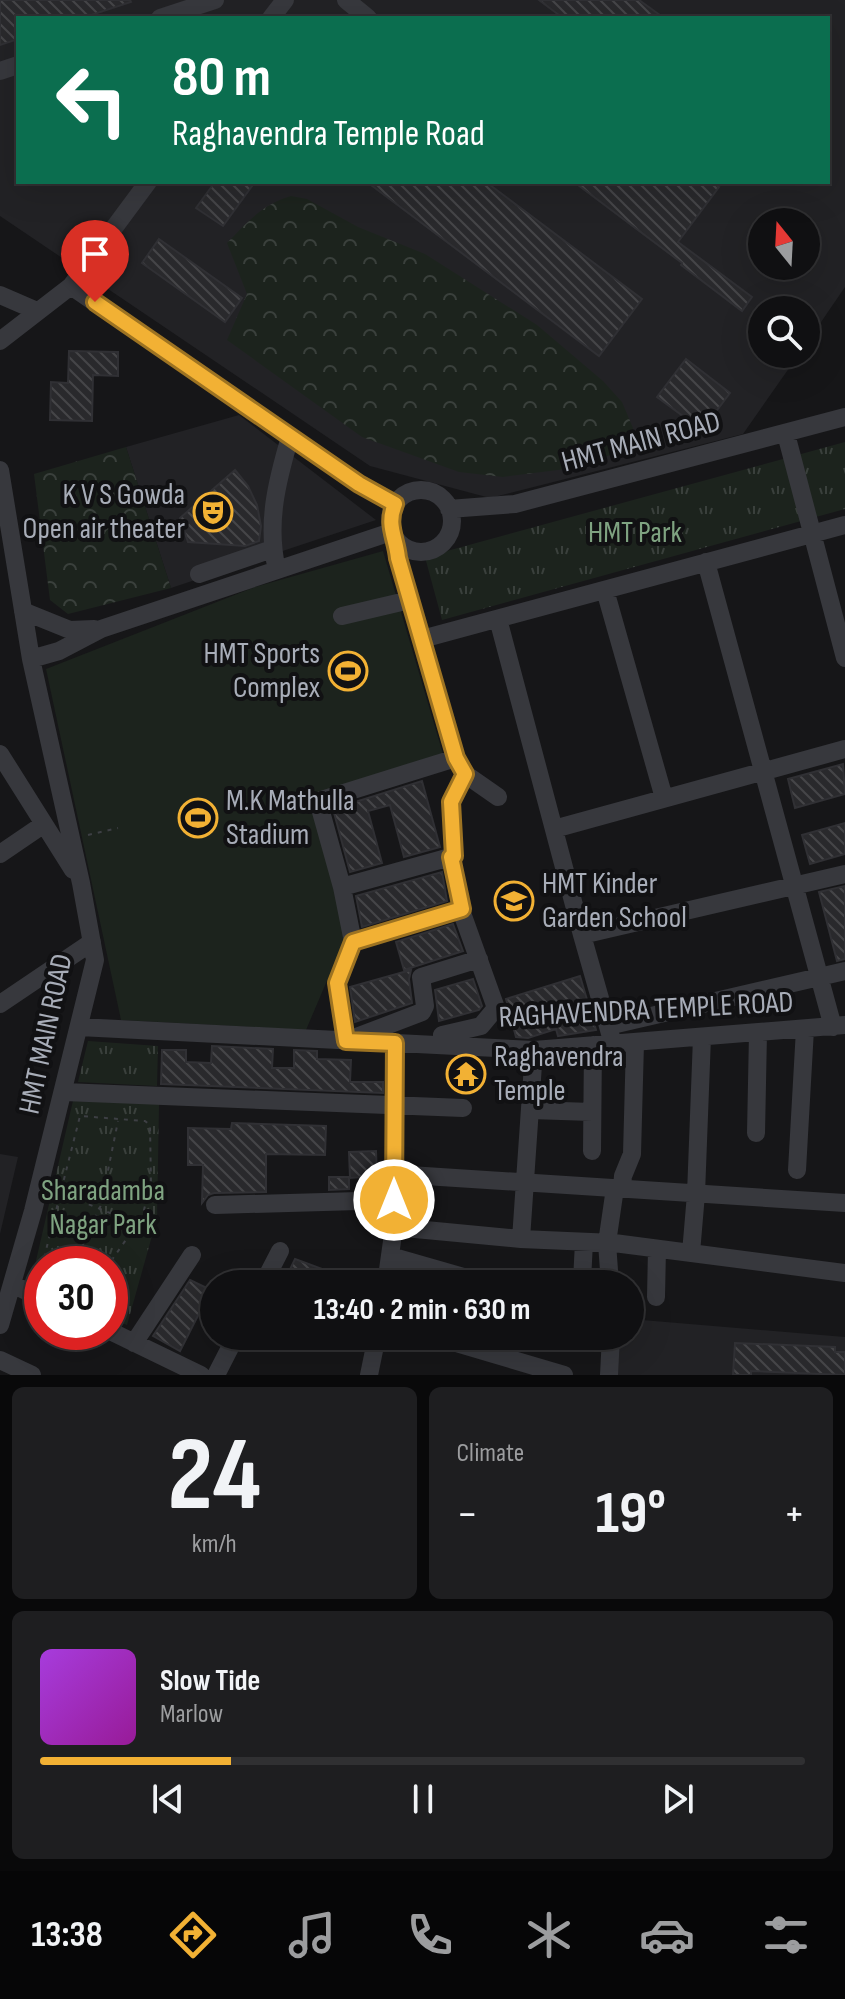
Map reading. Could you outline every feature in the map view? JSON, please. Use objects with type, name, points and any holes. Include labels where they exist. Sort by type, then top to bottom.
[{"type":"street","points":[[166,16],[215,0]]},
{"type":"street","points":[[273,16],[285,0]]},
{"type":"street","points":[[346,0],[366,16]]},
{"type":"street","points":[[0,341],[71,286],[147,184]]},
{"type":"street","points":[[71,286],[359,484],[395,504]]},
{"type":"street","points":[[0,295],[37,311]]},
{"type":"street","name":"HMT MAIN ROAD","points":[[449,509],[515,504],[845,417]]},
{"type":"street","points":[[786,434],[845,658]]},
{"type":"street","points":[[277,570],[272,549],[276,486],[290,437]]},
{"type":"street","name":"HMT MAIN ROAD","points":[[0,470],[31,659],[72,840],[95,960],[64,1092],[0,1325]]},
{"type":"street","points":[[342,887],[454,856],[451,802],[460,766],[398,558],[394,537],[390,514],[395,504],[407,493],[429,491],[447,503],[452,519],[451,532],[437,548],[415,552],[394,537]]},
{"type":"street","points":[[422,639],[845,525]]},
{"type":"street","points":[[31,659],[59,651],[101,629],[277,570],[394,537]]},
{"type":"street","points":[[199,574],[272,549]]},
{"type":"street","points":[[706,562],[820,978],[841,1027]]},
{"type":"street","points":[[605,590],[664,798]]},
{"type":"street","points":[[342,616],[410,600]]},
{"type":"street","points":[[23,611],[70,630],[101,629]]},
{"type":"street","points":[[498,619],[611,1035],[845,971]]},
{"type":"street","points":[[554,829],[845,749]]},
{"type":"street","points":[[0,755],[81,883]]},
{"type":"street","points":[[460,766],[498,797]]},
{"type":"street","points":[[460,766],[318,801],[342,887],[353,942],[337,983],[346,1041],[422,1012],[425,1006],[421,977],[479,959]]},
{"type":"street","points":[[0,854],[44,824]]},
{"type":"street","points":[[442,1035],[481,1026],[496,1008],[462,909],[451,857]]},
{"type":"street","points":[[582,935],[845,874]]},
{"type":"street","points":[[353,942],[462,909]]},
{"type":"street","points":[[0,1004],[92,942]]},
{"type":"street","name":"RAGHAVENDRA TEMPLE ROAD","points":[[79,1027],[534,1050],[593,1045],[611,1035],[635,1043],[841,1027]]},
{"type":"street","points":[[797,1170],[805,1029]]},
{"type":"street","points":[[756,1133],[758,1033]]},
{"type":"street","points":[[691,1253],[702,1037]]},
{"type":"street","points":[[388,1270],[394,1227],[395,1043]]},
{"type":"street","points":[[609,1270],[607,1243],[619,1188],[632,1154],[635,1043]]},
{"type":"street","points":[[592,1151],[593,1045]]},
{"type":"street","points":[[521,1239],[534,1050]]},
{"type":"street","points":[[64,1092],[463,1108]]},
{"type":"street","points":[[531,1110],[592,1112]]},
{"type":"street","points":[[394,1174],[845,1203]]},
{"type":"street","points":[[215,1205],[394,1200]]},
{"type":"street","points":[[394,1227],[521,1239],[607,1243],[845,1273]]},
{"type":"street","points":[[583,1270],[584,1242]]},
{"type":"street","points":[[656,1297],[657,1249]]},
{"type":"street","points":[[270,1270],[280,1251]]},
{"type":"street","points":[[134,1343],[192,1255]]},
{"type":"street","points":[[390,1256],[439,1270]]},
{"type":"street","points":[[12,1284],[24,1290]]},
{"type":"street","points":[[128,1340],[201,1375]]},
{"type":"street","points":[[216,1375],[229,1350]]},
{"type":"street","points":[[369,1375],[374,1350]]},
{"type":"street","points":[[480,1350],[564,1375]]},
{"type":"street","points":[[609,1375],[610,1350]]},
{"type":"street","points":[[0,1360],[32,1375]]},
{"type":"path","points":[[72,840],[118,828]]},
{"type":"path","points":[[47,1246],[80,1116],[145,1121],[150,1125],[151,1184],[138,1224],[122,1246]]},
{"type":"path","points":[[82,1246],[99,1209],[119,1119]]},
{"type":"path","points":[[61,1193],[138,1224]]},
{"type":"shaded area","points":[[0,0],[845,0],[845,287],[820,324],[820,296],[748,296],[748,368],[789,368],[743,434],[490,498],[370,466],[0,216]]},
{"type":"shaded area","points":[[239,415],[376,520],[171,588],[126,447]]},
{"type":"shaded area","points":[[0,1154],[18,1157],[0,1234]]},
{"type":"shaded area","points":[[644,1320],[845,1337],[845,1375],[609,1375],[612,1350],[644,1350]]},
{"type":"green space","points":[[291,196],[307,199],[358,227],[425,254],[537,325],[603,381],[622,402],[633,428],[631,435],[613,454],[574,468],[503,477],[459,472],[362,437],[227,340],[247,294],[227,243],[264,209]]},
{"type":"green space","name":"HMT Park","points":[[845,442],[845,509],[442,620],[425,557]]},
{"type":"green space","points":[[126,447],[171,588],[68,614],[50,600],[34,474]]},
{"type":"green space","name":"M.K Mathulla Stadium","points":[[383,551],[443,754],[313,794],[346,936],[306,1030],[121,1020],[46,669],[255,587]]},
{"type":"green space","points":[[88,1041],[158,1046],[157,1086],[78,1082]]},
{"type":"green space","name":"Sharadamba Nagar Park","points":[[73,1101],[159,1104],[157,1218],[128,1321],[128,1246],[39,1246]]},
{"type":"building","points":[[0,0],[131,2],[88,16],[16,16],[16,40],[0,45]]},
{"type":"building","points":[[539,0],[639,0],[661,16],[560,16]]},
{"type":"building","points":[[214,184],[254,184],[223,226],[196,208]]},
{"type":"building","points":[[370,184],[489,184],[642,299],[599,356]]},
{"type":"building","points":[[577,184],[714,184],[719,187],[678,242],[751,296],[748,296],[748,303],[742,311]]},
{"type":"building","points":[[159,239],[242,298],[225,322],[142,263]]},
{"type":"building","points":[[69,351],[118,352],[118,376],[93,375],[92,421],[50,420],[51,382],[68,383]]},
{"type":"building","points":[[686,359],[730,393],[702,430],[657,397]]},
{"type":"building","points":[[235,470],[248,486],[257,505],[261,526],[259,541],[245,546],[188,542],[180,518]]},
{"type":"building","points":[[843,764],[845,794],[795,808],[788,779]]},
{"type":"building","points":[[422,781],[440,847],[404,857],[390,805],[368,811],[382,863],[350,872],[333,809]]},
{"type":"building","points":[[845,823],[845,854],[810,864],[802,835]]},
{"type":"building","points":[[442,872],[447,901],[362,927],[356,896]]},
{"type":"building","points":[[845,886],[845,959],[837,961],[819,892]]},
{"type":"building","points":[[453,924],[463,951],[404,970],[396,942]]},
{"type":"building","points":[[411,970],[412,1003],[355,1022],[350,987]]},
{"type":"building","points":[[580,976],[596,1030],[558,1036],[556,1029],[528,1038],[516,1037],[506,999]]},
{"type":"building","points":[[473,979],[482,1006],[479,1010],[439,1021],[435,990]]},
{"type":"building","points":[[212,1046],[273,1049],[272,1068],[294,1068],[294,1050],[317,1051],[317,1059],[351,1060],[350,1082],[383,1082],[383,1093],[161,1084],[162,1050],[186,1050],[186,1062],[211,1063]]},
{"type":"building","points":[[232,1123],[326,1126],[325,1155],[266,1154],[266,1192],[214,1193],[202,1203],[203,1165],[188,1165],[188,1128],[231,1129]]},
{"type":"building","points":[[376,1151],[377,1176],[350,1178],[349,1152]]},
{"type":"building","points":[[329,1177],[349,1177],[349,1189],[329,1190]]},
{"type":"building","points":[[295,1259],[325,1270],[290,1270]]},
{"type":"building","points":[[190,1280],[200,1285],[200,1312],[180,1351],[153,1336]]},
{"type":"building","points":[[735,1343],[835,1347],[835,1352],[845,1352],[845,1375],[751,1371],[751,1375],[733,1375]]},
{"type":"place","name":"K V S Gowda Open air theater","points":[[213,512]]},
{"type":"place","name":"HMT Sports Complex","points":[[348,671]]},
{"type":"place","name":"M.K Mathulla Stadium","points":[[198,818]]},
{"type":"place","name":"HMT Kinder Garden School","points":[[514,901]]},
{"type":"place","name":"Raghavendra Temple","points":[[466,1074]]},
{"type":"route","points":[[95,302],[359,484],[395,504],[390,514],[391,532],[397,541],[398,558],[456,758],[465,774],[451,802],[450,825],[454,856],[451,857],[462,909],[353,942],[337,983],[346,1041],[395,1043],[394,1200]]}]
